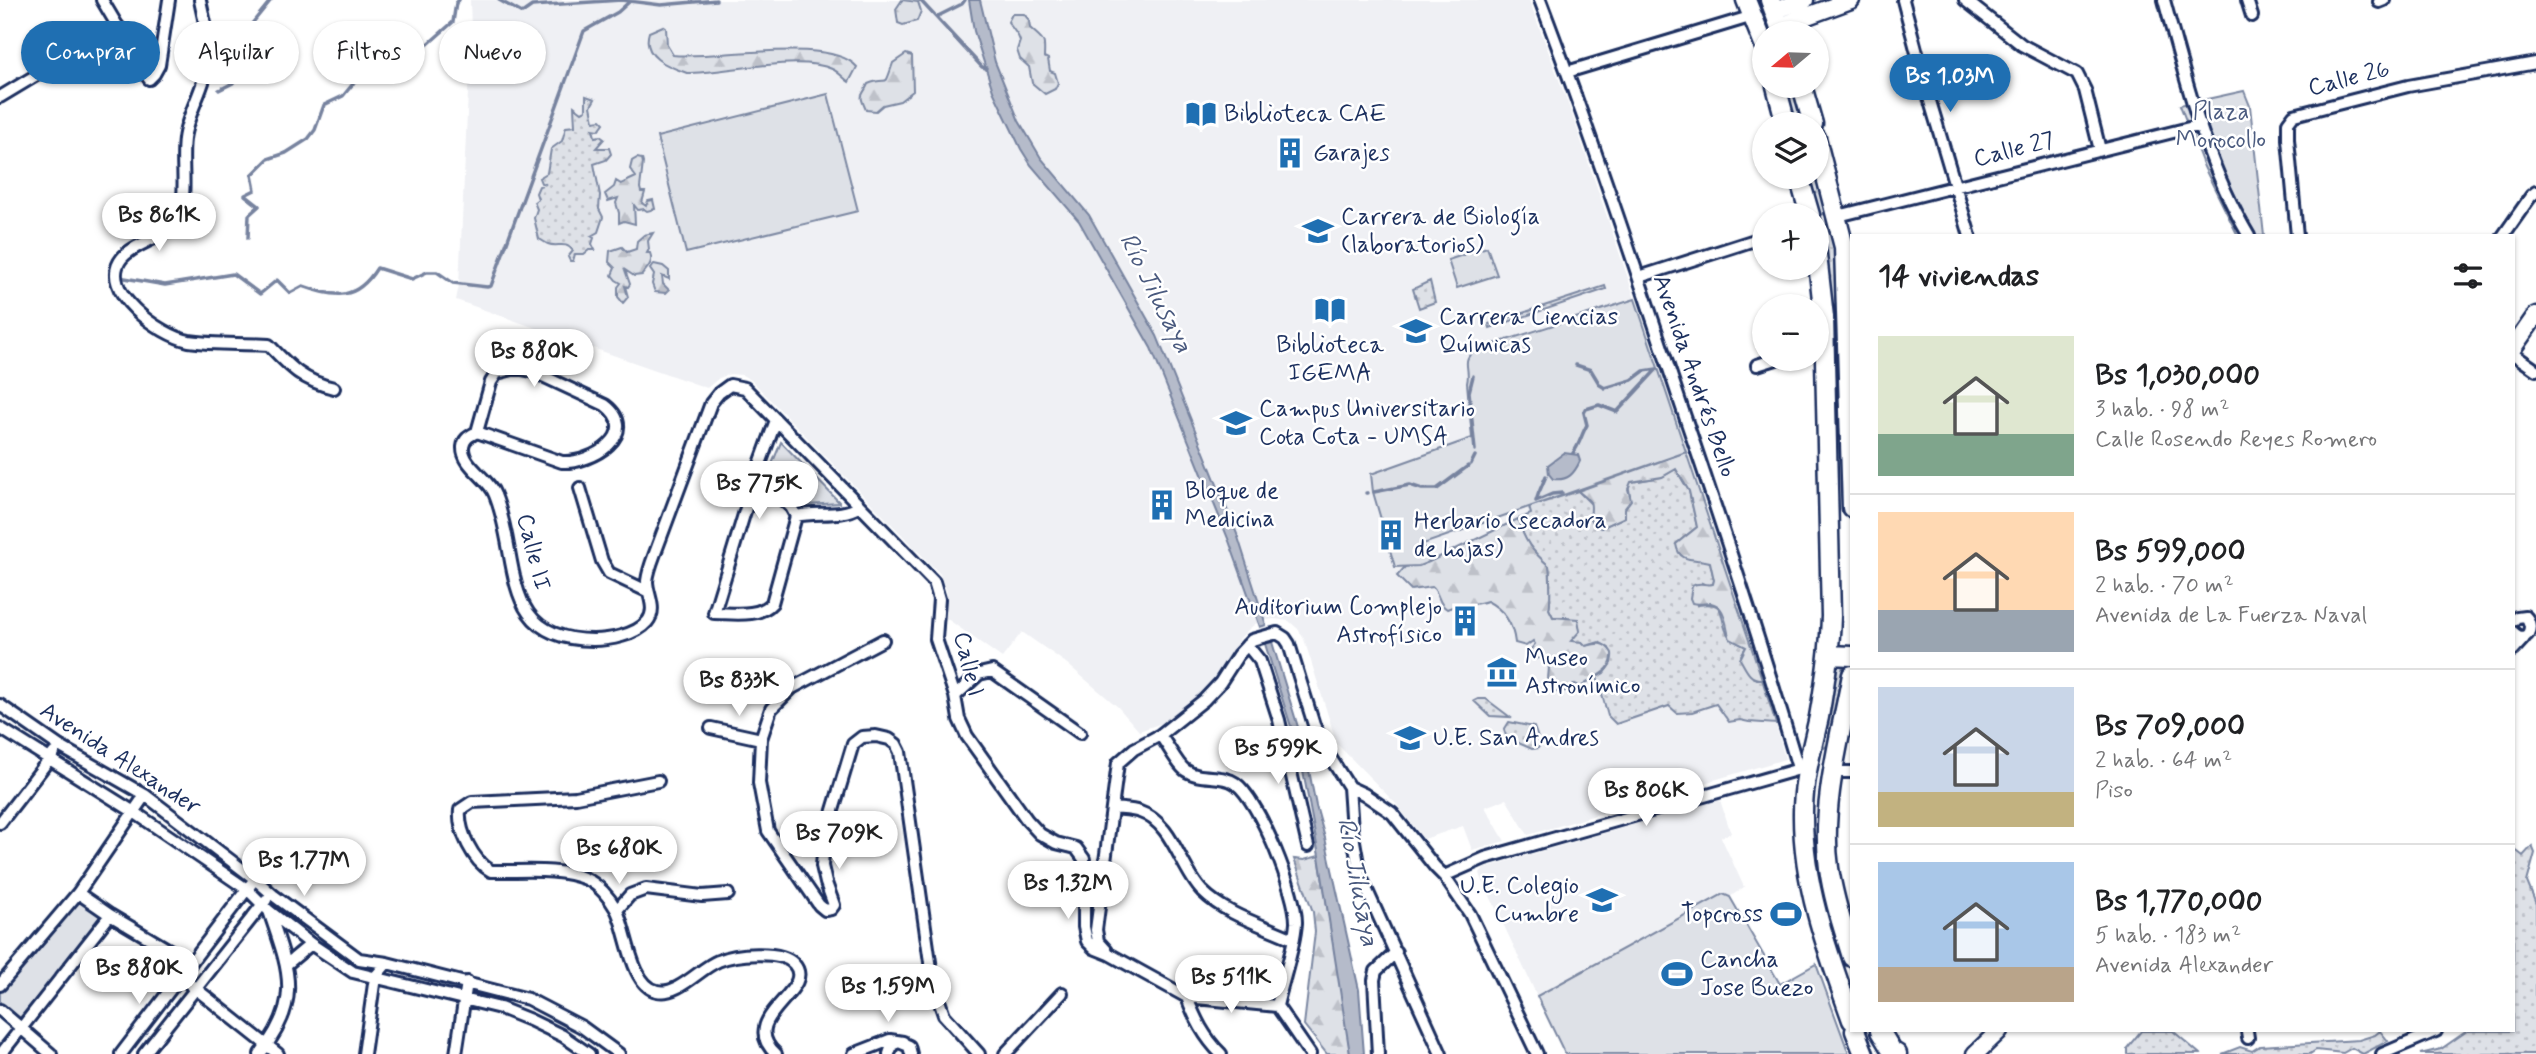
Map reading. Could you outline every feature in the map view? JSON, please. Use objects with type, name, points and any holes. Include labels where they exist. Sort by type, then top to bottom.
[{"type":"main road","points":[[1777,17],[1805,0]]},
{"type":"main road","points":[[1749,8],[1777,17],[1851,0]]},
{"type":"main road","points":[[1829,184],[1844,247],[1847,281],[1850,472]]},
{"type":"main road","points":[[1820,280],[1824,317],[1829,482],[1830,655],[1803,768],[1803,810],[1805,855],[1827,951],[1850,1014]]},
{"type":"main road","points":[[2515,345],[2536,315]]},
{"type":"main road","points":[[1830,655],[1850,656]]},
{"type":"main road","points":[[1850,696],[1843,772],[1829,812],[1828,866],[1850,949]]},
{"type":"main road","points":[[1803,768],[1843,772]]},
{"type":"main road","points":[[1856,1032],[1864,1054]]},
{"type":"main road","points":[[1881,1032],[1897,1054]]},
{"type":"main road","points":[[1975,1054],[1998,1032]]},
{"type":"street","points":[[102,0],[115,21]]},
{"type":"street","points":[[160,58],[169,0]]},
{"type":"street","points":[[200,0],[209,42],[208,65],[184,138],[184,179],[180,215],[172,226],[123,257],[117,267],[117,286],[128,302],[169,333],[188,341],[269,345],[290,368],[313,383],[334,388]]},
{"type":"street","name":"Avenida Andrés Bello","points":[[1540,0],[1639,277],[1803,768]]},
{"type":"street","points":[[1903,0],[1969,234]]},
{"type":"street","points":[[1965,0],[2022,45],[2077,74],[2085,90],[2100,150]]},
{"type":"street","points":[[2164,0],[2201,125],[2221,181],[2248,234]]},
{"type":"street","points":[[2247,0],[2252,16]]},
{"type":"street","points":[[1567,72],[1749,8]]},
{"type":"street","name":"Calle 26","points":[[2297,234],[2287,139],[2288,122],[2294,115],[2408,86],[2536,63]]},
{"type":"street","points":[[0,97],[22,84]]},
{"type":"street","name":"Calle 27","points":[[1838,216],[2201,125]]},
{"type":"street","points":[[2504,234],[2536,192]]},
{"type":"street","points":[[1639,277],[1752,241]]},
{"type":"street","points":[[2515,355],[2536,370]]},
{"type":"street","points":[[516,368],[532,371],[605,405],[615,413],[619,422],[618,432],[610,443],[589,458],[576,463],[562,462],[477,432],[491,382],[497,373],[516,368]]},
{"type":"street","name":"Calle II","points":[[477,432],[467,437],[463,445],[464,452],[470,464],[494,490],[502,512],[520,601],[533,621],[548,633],[571,640],[601,640],[621,636],[648,621],[653,603],[647,591],[648,578],[654,555],[711,403],[725,388],[736,385],[745,388],[757,399]]},
{"type":"street","name":"Calle I","points":[[757,399],[934,582],[939,599],[936,639],[955,696],[959,719],[967,736],[1027,820],[1040,834],[1056,843],[1076,848],[1084,859],[1084,928],[1087,941],[1094,948],[1109,954]]},
{"type":"street","points":[[776,420],[713,613],[758,612],[765,610],[772,603],[796,516]]},
{"type":"street","points":[[756,475],[796,516]]},
{"type":"street","points":[[580,488],[602,561],[609,573],[647,591]]},
{"type":"street","points":[[796,516],[810,512],[853,510],[860,506]]},
{"type":"street","points":[[2515,620],[2521,616],[2531,620],[2533,631],[2515,648]]},
{"type":"street","points":[[1277,1006],[1187,997],[1109,954],[1098,941],[1097,930],[1119,760],[1160,735],[1215,689],[1247,645],[1258,636],[1271,632],[1282,635],[1289,644],[1314,725],[1349,787],[1352,830],[1360,875],[1441,1054]]},
{"type":"street","points":[[2515,634],[2524,638]]},
{"type":"street","points":[[883,640],[792,688],[771,709],[761,739],[760,783],[768,831],[825,910],[831,909],[834,905],[822,866],[824,840],[853,744],[862,737],[876,736],[888,738],[896,744],[905,778],[911,838],[933,983],[944,1015],[979,1054]]},
{"type":"street","points":[[1247,645],[1260,662],[1279,720],[1308,846]]},
{"type":"street","points":[[955,696],[979,674],[992,671],[1080,733]]},
{"type":"street","name":"Avenida Alexander","points":[[0,705],[60,746],[145,795],[359,958],[467,982],[528,999],[582,1027],[620,1054]]},
{"type":"street","name":"Avenida Alexander","points":[[0,728],[134,812],[248,890],[311,944],[353,972],[500,1008],[564,1036],[589,1054]]},
{"type":"street","points":[[711,728],[761,739]]},
{"type":"street","points":[[1160,735],[1185,770],[1199,776],[1231,780],[1246,793],[1269,833],[1294,903],[1296,922],[1277,1006],[1310,1054]]},
{"type":"street","points":[[0,822],[60,746]]},
{"type":"street","points":[[1444,876],[1485,858],[1803,768]]},
{"type":"street","points":[[657,781],[576,797],[472,802],[460,810],[459,819],[469,846],[485,868],[491,871],[550,872],[587,879],[604,892],[617,910],[625,942],[639,972],[647,985],[655,991],[665,992],[679,986],[718,960],[765,954],[782,957],[794,963],[799,974],[798,983],[772,1012],[765,1028],[764,1039],[776,1054]]},
{"type":"street","points":[[1349,787],[1392,813],[1444,876],[1470,914],[1537,1054]]},
{"type":"street","points":[[0,985],[78,892],[145,795]]},
{"type":"street","points":[[1114,808],[1139,811],[1157,821],[1201,890],[1227,910],[1293,939]]},
{"type":"street","points":[[121,1054],[255,878]]},
{"type":"street","points":[[617,910],[630,895],[646,889],[702,895],[728,894]]},
{"type":"street","points":[[78,892],[110,915],[191,963]]},
{"type":"street","points":[[144,1054],[195,988],[266,907],[273,895]]},
{"type":"street","points":[[264,1049],[282,1017],[289,989],[288,964],[266,907]]},
{"type":"street","points":[[1,1054],[110,915]]},
{"type":"street","points":[[288,964],[311,944]]},
{"type":"street","points":[[1378,1054],[1374,980],[1376,971],[1396,952]]},
{"type":"street","points":[[364,1054],[375,977],[387,963]]},
{"type":"street","points":[[181,977],[264,1049],[278,1054]]},
{"type":"street","points":[[456,1054],[467,982]]},
{"type":"street","points":[[1005,1054],[1062,993]]},
{"type":"street","points":[[1187,997],[1196,1022],[1221,1054]]},
{"type":"street","points":[[0,1010],[51,1054]]},
{"type":"street","points":[[2382,1054],[2434,1032]]},
{"type":"street","points":[[854,1054],[894,1039],[909,1046],[911,1054]]},
{"type":"street","points":[[889,1054],[892,1045],[903,1042]]},
{"type":"street","points":[[876,1046],[886,1049],[889,1054]]},
{"type":"shaded area","name":"Campus Universitario Cota Cota - UMSA","points":[[470,0],[1529,0],[1572,114],[1631,287],[1773,714],[1785,759],[1528,835],[1506,799],[1485,807],[1505,841],[1472,850],[1463,826],[1424,839],[1398,806],[1337,744],[1304,639],[1289,621],[1274,619],[1258,622],[1240,638],[1219,674],[1201,694],[1162,723],[1139,731],[1118,707],[1066,663],[1022,632],[1002,658],[946,618],[947,592],[940,574],[751,380],[742,375],[730,374],[719,378],[707,388],[456,300],[459,285],[468,84],[546,84],[546,21],[471,21]]},
{"type":"shaded area","name":"U.E. Colegio Cumbre","points":[[1720,800],[1731,833],[1721,837],[1744,887],[1730,897],[1723,894],[1537,996],[1482,879],[1480,873],[1484,868]]},
{"type":"green space","points":[[902,0],[918,2],[921,11],[917,21],[903,25],[898,23],[896,9]]},
{"type":"green space","points":[[1012,14],[1024,14],[1029,20],[1030,28],[1043,40],[1044,57],[1048,59],[1050,71],[1055,73],[1058,83],[1055,89],[1045,94],[1032,83],[1029,67],[1020,59],[1017,50],[1020,41],[1008,22]]},
{"type":"green space","points":[[663,26],[666,28],[667,45],[673,55],[797,50],[822,52],[843,58],[857,67],[849,82],[832,69],[801,63],[687,73],[659,60],[649,49],[649,32]]},
{"type":"green space","points":[[906,54],[912,56],[913,91],[900,101],[883,105],[876,111],[866,110],[862,98],[868,84],[887,80],[893,63]]},
{"type":"green space","name":"Plaza Morocollo","points":[[2244,91],[2250,106],[2264,234],[2237,234],[2204,167],[2180,105]]},
{"type":"green space","points":[[828,94],[858,211],[686,253],[657,137]]},
{"type":"green space","points":[[586,96],[595,99],[591,106],[594,121],[601,120],[604,123],[599,130],[593,129],[595,137],[604,139],[596,148],[609,148],[611,154],[606,160],[594,164],[600,195],[599,209],[603,217],[598,232],[591,236],[594,238],[592,244],[595,250],[575,254],[573,261],[570,261],[568,257],[573,251],[570,248],[548,244],[539,239],[534,218],[537,209],[534,202],[538,199],[536,193],[539,186],[546,184],[541,183],[539,178],[547,173],[551,149],[562,141],[566,127],[575,126],[574,106],[582,112],[586,110]]},
{"type":"green space","points":[[1788,98],[1797,98],[1801,112],[1791,112]]},
{"type":"green space","points":[[642,159],[643,163],[640,188],[641,192],[645,192],[642,203],[646,206],[648,201],[653,200],[655,209],[638,210],[634,205],[635,224],[624,221],[619,223],[616,203],[618,198],[608,201],[605,194],[614,187],[616,181],[621,184],[636,177],[630,169],[632,161]]},
{"type":"green space","points":[[1811,189],[1822,189],[1826,203],[1815,203]]},
{"type":"green space","points":[[1829,217],[1835,243],[1839,322],[1832,316]]},
{"type":"green space","points":[[653,233],[648,241],[647,253],[650,253],[651,263],[648,268],[642,275],[634,276],[625,270],[630,284],[625,286],[628,297],[623,303],[618,297],[621,283],[612,275],[615,268],[609,262],[610,251],[622,247],[627,252],[636,249],[637,241],[644,235]]},
{"type":"green space","points":[[1487,247],[1497,275],[1457,288],[1448,260]]},
{"type":"green space","points":[[654,264],[669,271],[669,279],[662,276],[663,284],[669,290],[666,293],[655,292],[652,284],[654,275],[650,269]]},
{"type":"green space","points":[[1430,281],[1435,302],[1419,308],[1413,289]]},
{"type":"green space","points":[[1605,286],[1606,289],[1490,328],[1489,324]]},
{"type":"green space","points":[[1635,299],[1686,452],[1423,544],[1429,562],[1419,566],[1395,567],[1373,492],[1371,474],[1472,438],[1467,383],[1467,361],[1471,354],[1475,350]]},
{"type":"green space","points":[[781,442],[839,503],[802,507],[771,475],[770,469]]},
{"type":"green space","points":[[1686,452],[1762,679],[1754,678],[1746,670],[1740,659],[1746,647],[1730,639],[1720,608],[1711,603],[1692,603],[1692,586],[1713,584],[1714,580],[1710,562],[1688,559],[1680,555],[1678,550],[1676,544],[1697,527],[1689,491],[1676,469],[1662,477],[1631,482],[1628,489],[1631,500],[1625,508],[1625,517],[1601,528],[1595,526],[1590,519],[1590,503],[1578,491]]},
{"type":"green space","points":[[1676,469],[1689,491],[1697,527],[1676,544],[1710,562],[1714,580],[1713,584],[1708,586],[1702,583],[1698,605],[1718,607],[1729,636],[1746,647],[1741,655],[1745,665],[1757,679],[1762,679],[1776,724],[1740,720],[1729,722],[1716,704],[1692,712],[1677,713],[1669,706],[1616,724],[1608,716],[1597,677],[1604,673],[1611,663],[1609,648],[1599,642],[1586,646],[1582,642],[1571,642],[1575,636],[1567,617],[1553,617],[1549,609],[1549,566],[1529,545],[1518,519],[1531,514],[1529,507],[1578,491],[1593,506],[1590,515],[1601,528],[1624,517],[1630,495],[1628,484],[1662,477]]},
{"type":"green space","points":[[1518,519],[1529,545],[1549,566],[1549,609],[1553,617],[1578,619],[1580,631],[1571,641],[1582,642],[1586,646],[1604,645],[1612,653],[1612,660],[1606,670],[1581,687],[1575,684],[1565,691],[1555,692],[1549,683],[1547,661],[1544,657],[1535,659],[1531,656],[1531,649],[1535,644],[1533,641],[1526,646],[1515,643],[1507,618],[1487,601],[1447,609],[1432,587],[1411,590],[1397,576],[1405,567],[1429,562]]},
{"type":"green space","points":[[1838,665],[1843,665],[1828,745],[1824,748],[1822,745]]},
{"type":"green space","points":[[1486,699],[1510,717],[1490,716],[1474,701]]},
{"type":"green space","points":[[1509,722],[1534,727],[1540,744],[1538,748],[1532,749],[1507,738],[1504,730]]},
{"type":"green space","points":[[2532,846],[2535,853],[2527,882],[2536,904],[2536,1054],[2420,1054],[2441,1049],[2466,1032],[2515,1032],[2515,850],[2523,856]]},
{"type":"green space","points":[[1319,856],[1350,1054],[1327,1054],[1304,1025],[1315,932],[1313,912],[1294,859],[1304,860]]},
{"type":"green space","name":"Cancha Jose Buezo","points":[[1723,894],[1730,897],[1780,984],[1816,964],[1849,1054],[1565,1054],[1537,996]]},
{"type":"green space","points":[[79,898],[103,918],[19,1019],[0,1003],[0,992]]},
{"type":"green space","points":[[2140,1032],[2174,1032],[2200,1054],[2127,1054],[2127,1048]]},
{"type":"green space","points":[[2381,1032],[2388,1041],[2363,1054],[2352,1048],[2343,1053],[2316,1050],[2310,1054],[2222,1054],[2240,1047],[2252,1051],[2260,1046],[2359,1040]]},
{"type":"water","points":[[969,0],[980,0],[995,62],[1019,121],[1041,158],[1089,215],[1157,336],[1237,534],[1266,625],[1260,627],[1229,541],[1151,348],[1079,221],[1031,165],[1021,149],[993,91],[974,31]]},
{"type":"water","points":[[1564,453],[1578,455],[1580,461],[1570,476],[1553,479],[1548,465]]},
{"type":"water","name":"Río Jilusaya","points":[[1272,642],[1305,750],[1359,990],[1364,1054],[1350,1054],[1300,755],[1265,644]]},
{"type":"waterway","points":[[219,90],[233,83],[245,50],[246,31],[271,0]]},
{"type":"waterway","points":[[248,238],[249,215],[259,206],[245,195],[255,190],[252,175],[268,159],[286,153],[308,139],[315,130],[324,105],[343,96],[384,46],[417,54],[453,22],[456,3],[459,0]]},
{"type":"waterway","points":[[499,0],[522,13],[532,6],[621,0],[661,5],[716,0]]},
{"type":"waterway","points":[[920,0],[982,67],[986,68]]},
{"type":"waterway","points":[[936,17],[965,0]]},
{"type":"waterway","points":[[119,277],[165,285],[233,274],[260,294],[277,280],[290,293],[303,286],[326,293],[344,294],[361,286],[377,268],[412,279],[427,272],[437,272],[453,283],[491,286],[584,31],[618,12],[629,2]]},
{"type":"waterway","points":[[1573,453],[1587,425],[1584,413],[1586,409],[1599,405],[1617,412],[1657,369],[1644,371],[1632,380],[1605,388],[1600,385],[1591,370],[1576,365]]},
{"type":"waterway","points":[[1473,376],[1469,392],[1475,450]]},
{"type":"waterway","points":[[1471,464],[1475,456]]},
{"type":"waterway","points":[[1374,492],[1410,485],[1422,489],[1437,489],[1468,466]]},
{"type":"waterway","points":[[1540,490],[1546,476]]},
{"type":"waterway","points":[[1539,492],[1536,501],[1562,493]]},
{"type":"place","name":"Biblioteca CAE","points":[[1201,114]]},
{"type":"place","name":"Garajes","points":[[1290,153]]},
{"type":"place","name":"Carrera de Biología (laboratorios)","points":[[1318,231]]},
{"type":"place","name":"Biblioteca IGEMA","points":[[1330,310]]},
{"type":"place","name":"Carrera Ciencias Químicas","points":[[1416,331]]},
{"type":"place","name":"Campus Universitario Cota Cota - UMSA","points":[[1236,423]]},
{"type":"place","name":"Bloque de Medicina","points":[[1162,505]]},
{"type":"place","name":"Herbario (secadora de hojas)","points":[[1391,535]]},
{"type":"place","name":"Auditorium Complejo Astrofísico","points":[[1465,621]]},
{"type":"place","name":"Museo Astronímico","points":[[1502,672]]},
{"type":"place","name":"U.E. San Andres","points":[[1410,738]]},
{"type":"place","name":"U.E. Colegio Cumbre","points":[[1602,900]]},
{"type":"place","name":"Topcross","points":[[1786,914]]},
{"type":"place","name":"Cancha Jose Buezo","points":[[1677,974]]}]
